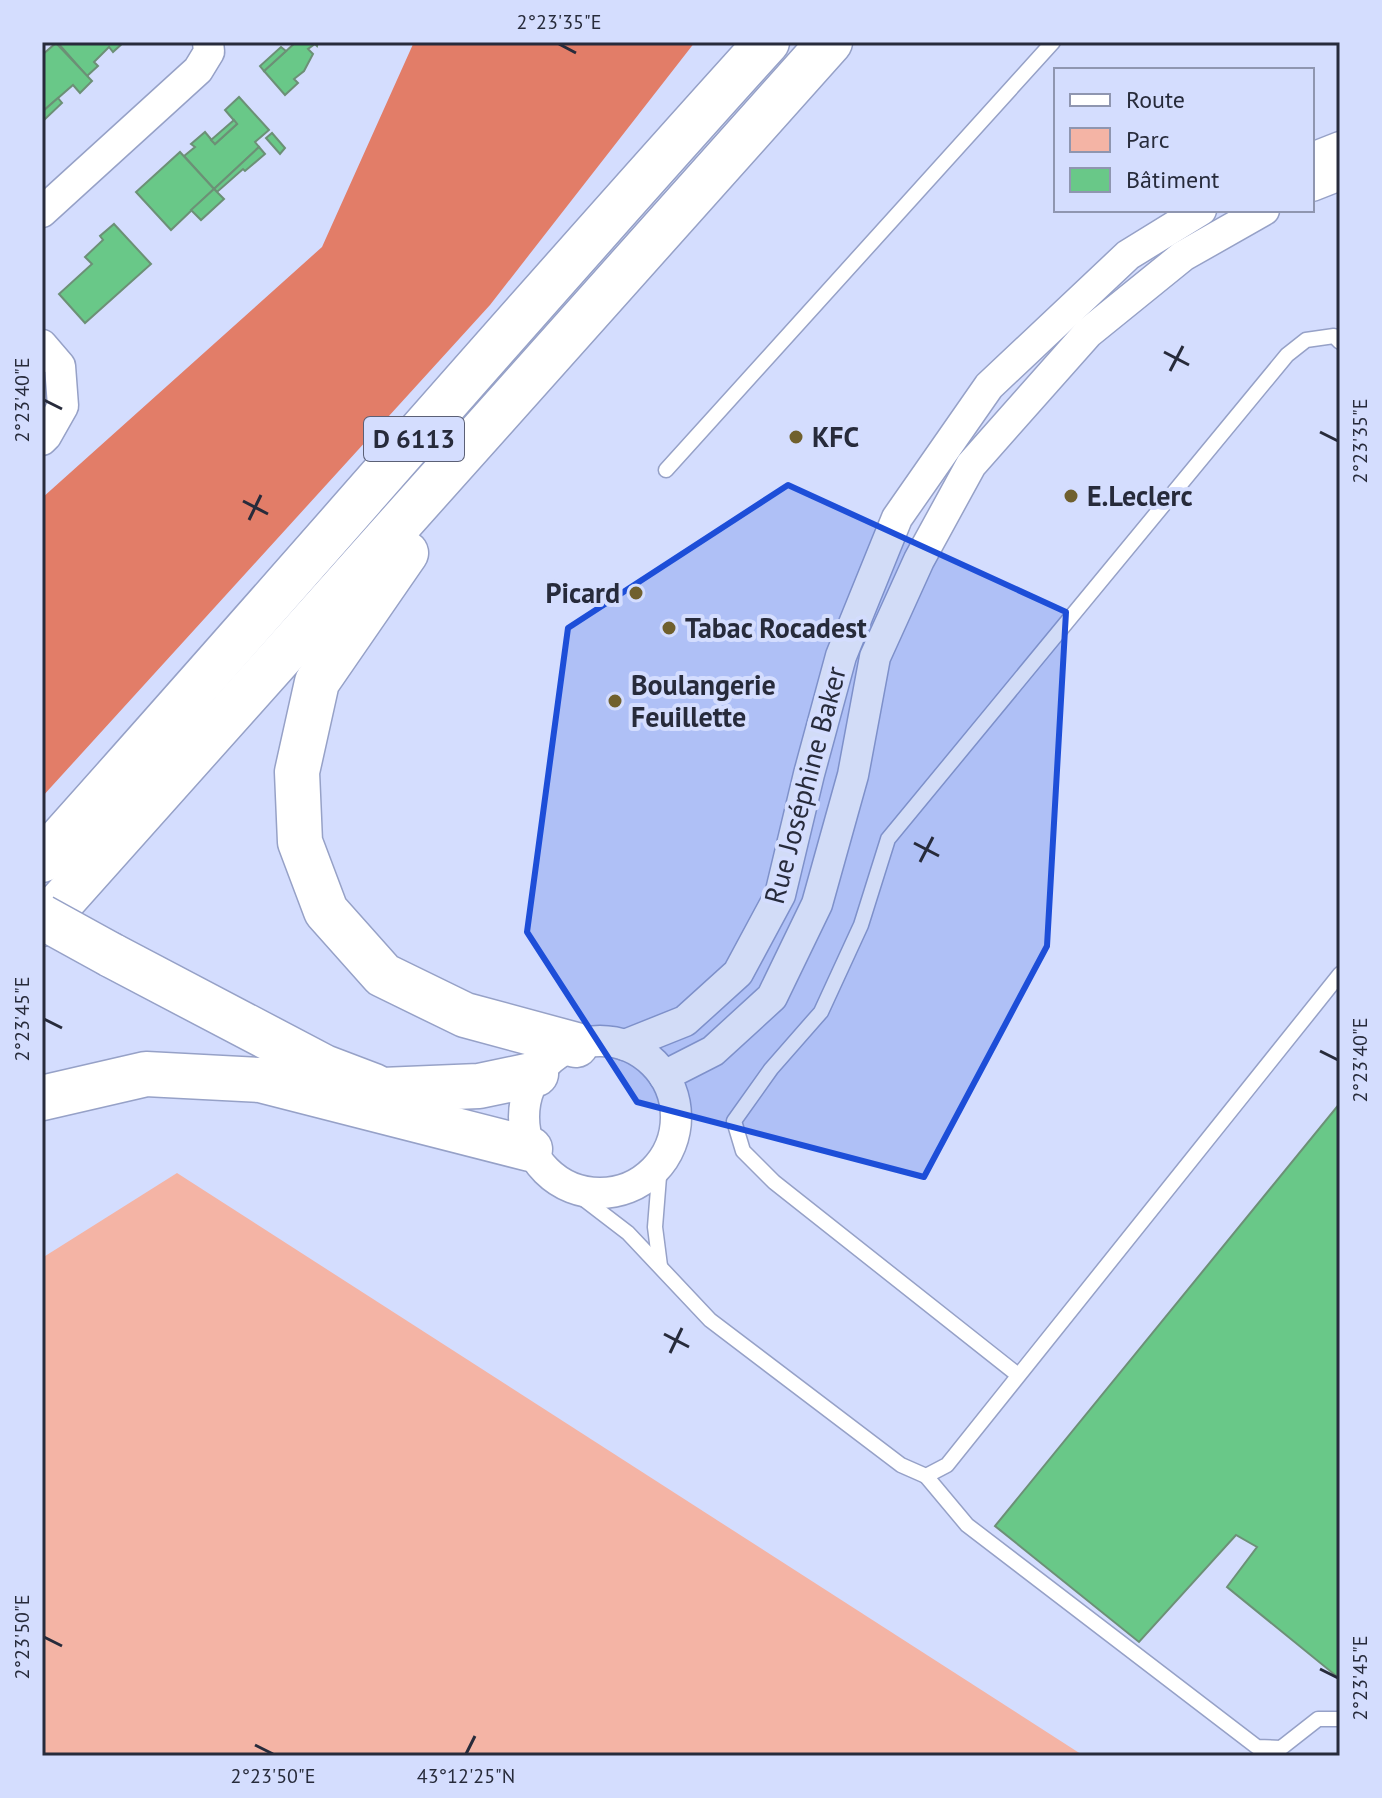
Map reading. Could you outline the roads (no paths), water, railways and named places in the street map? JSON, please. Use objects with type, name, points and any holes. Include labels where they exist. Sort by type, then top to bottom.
[{"type":"highway","name":"D 6113","points":[[42,860],[767,42]]},
{"type":"highway","name":"D 6113","points":[[42,924],[830,42]]},
{"type":"highway","points":[[476,438],[446,498],[317,682],[297,772],[300,842],[326,911],[383,975],[465,1015],[576,1045]]},
{"type":"highway","points":[[42,841],[183,703]]},
{"type":"highway","points":[[42,917],[324,1067],[382,1090],[452,1129]]},
{"type":"highway","points":[[42,1098],[146,1074],[260,1080],[530,1149]]},
{"type":"highway","points":[[382,1090],[479,1086],[536,1074]]},
{"type":"street","points":[[42,212],[198,70],[209,52],[208,42]]},
{"type":"street","points":[[1314,157],[1340,147]]},
{"type":"street","points":[[1314,185],[1340,175]]},
{"type":"street","name":"Rue Joséphine Baker","points":[[625,1045],[685,1021],[738,973],[780,895],[841,656],[897,518],[989,386],[1128,255],[1198,212]]},
{"type":"street","name":"Rue Joséphine Baker","points":[[664,1076],[713,1051],[772,997],[817,904],[853,775],[875,657],[919,560],[971,465],[1088,333],[1183,256],[1260,212]]},
{"type":"street","points":[[42,345],[60,366],[63,406],[42,440]]},
{"type":"street","points":[[600,1041],[625,1045],[647,1057],[664,1076],[673,1097],[676,1120],[671,1143],[660,1164],[643,1180],[622,1190],[595,1194],[568,1187],[545,1172],[530,1149],[524,1122],[526,1097],[536,1074],[554,1056],[576,1045],[600,1041]]},
{"type":"lane","points":[[666,470],[1053,42]]},
{"type":"lane","points":[[1018,1375],[774,1182],[743,1151],[734,1121],[771,1069],[821,1012],[861,925],[888,839],[1287,355],[1306,340],[1334,336],[1340,342]]},
{"type":"lane","points":[[926,1476],[947,1465],[1340,974]]},
{"type":"lane","points":[[660,1164],[655,1227],[660,1267]]},
{"type":"lane","points":[[568,1187],[628,1233],[710,1320],[901,1465],[926,1476],[967,1525],[1257,1747],[1281,1748],[1318,1719],[1340,1719]]},
{"type":"place","name":"KFC","points":[[796,437]]},
{"type":"place","name":"E.Leclerc","points":[[1071,496]]},
{"type":"place","name":"Picard","points":[[636,593]]},
{"type":"place","name":"Tabac Rocadest","points":[[669,628]]},
{"type":"place","name":"Boulangerie Feuillette","points":[[615,701]]}]
